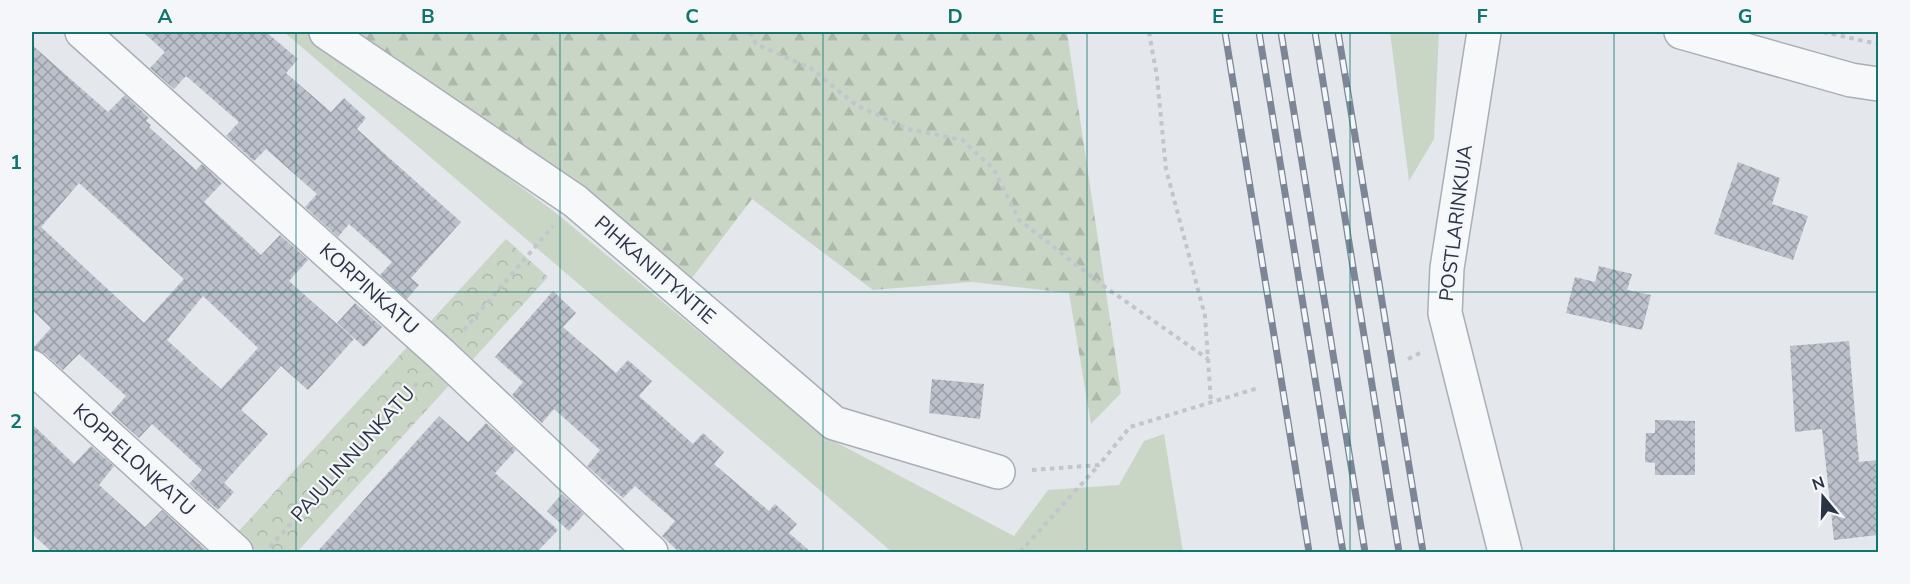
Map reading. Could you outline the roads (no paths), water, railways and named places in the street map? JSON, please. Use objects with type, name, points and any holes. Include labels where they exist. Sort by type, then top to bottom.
[{"type":"street","name":"KORPINKATU","points":[[82,32],[442,355],[651,552]]},
{"type":"street","name":"PIHKANIITYNTIE","points":[[326,32],[575,201],[834,423],[998,472]]},
{"type":"street","name":"POSTLARINKUJA","points":[[1484,32],[1447,268],[1445,313],[1505,552]]},
{"type":"street","points":[[1681,32],[1851,80],[1878,84]]},
{"type":"street","name":"KOPPELONKATU","points":[[32,367],[236,552]]},
{"type":"railway","points":[[1225,32],[1309,552]]},
{"type":"railway","points":[[1259,32],[1343,552]]},
{"type":"railway","points":[[1281,32],[1365,552]]},
{"type":"railway","points":[[1315,32],[1399,552]]},
{"type":"railway","points":[[1338,32],[1423,552]]}]
